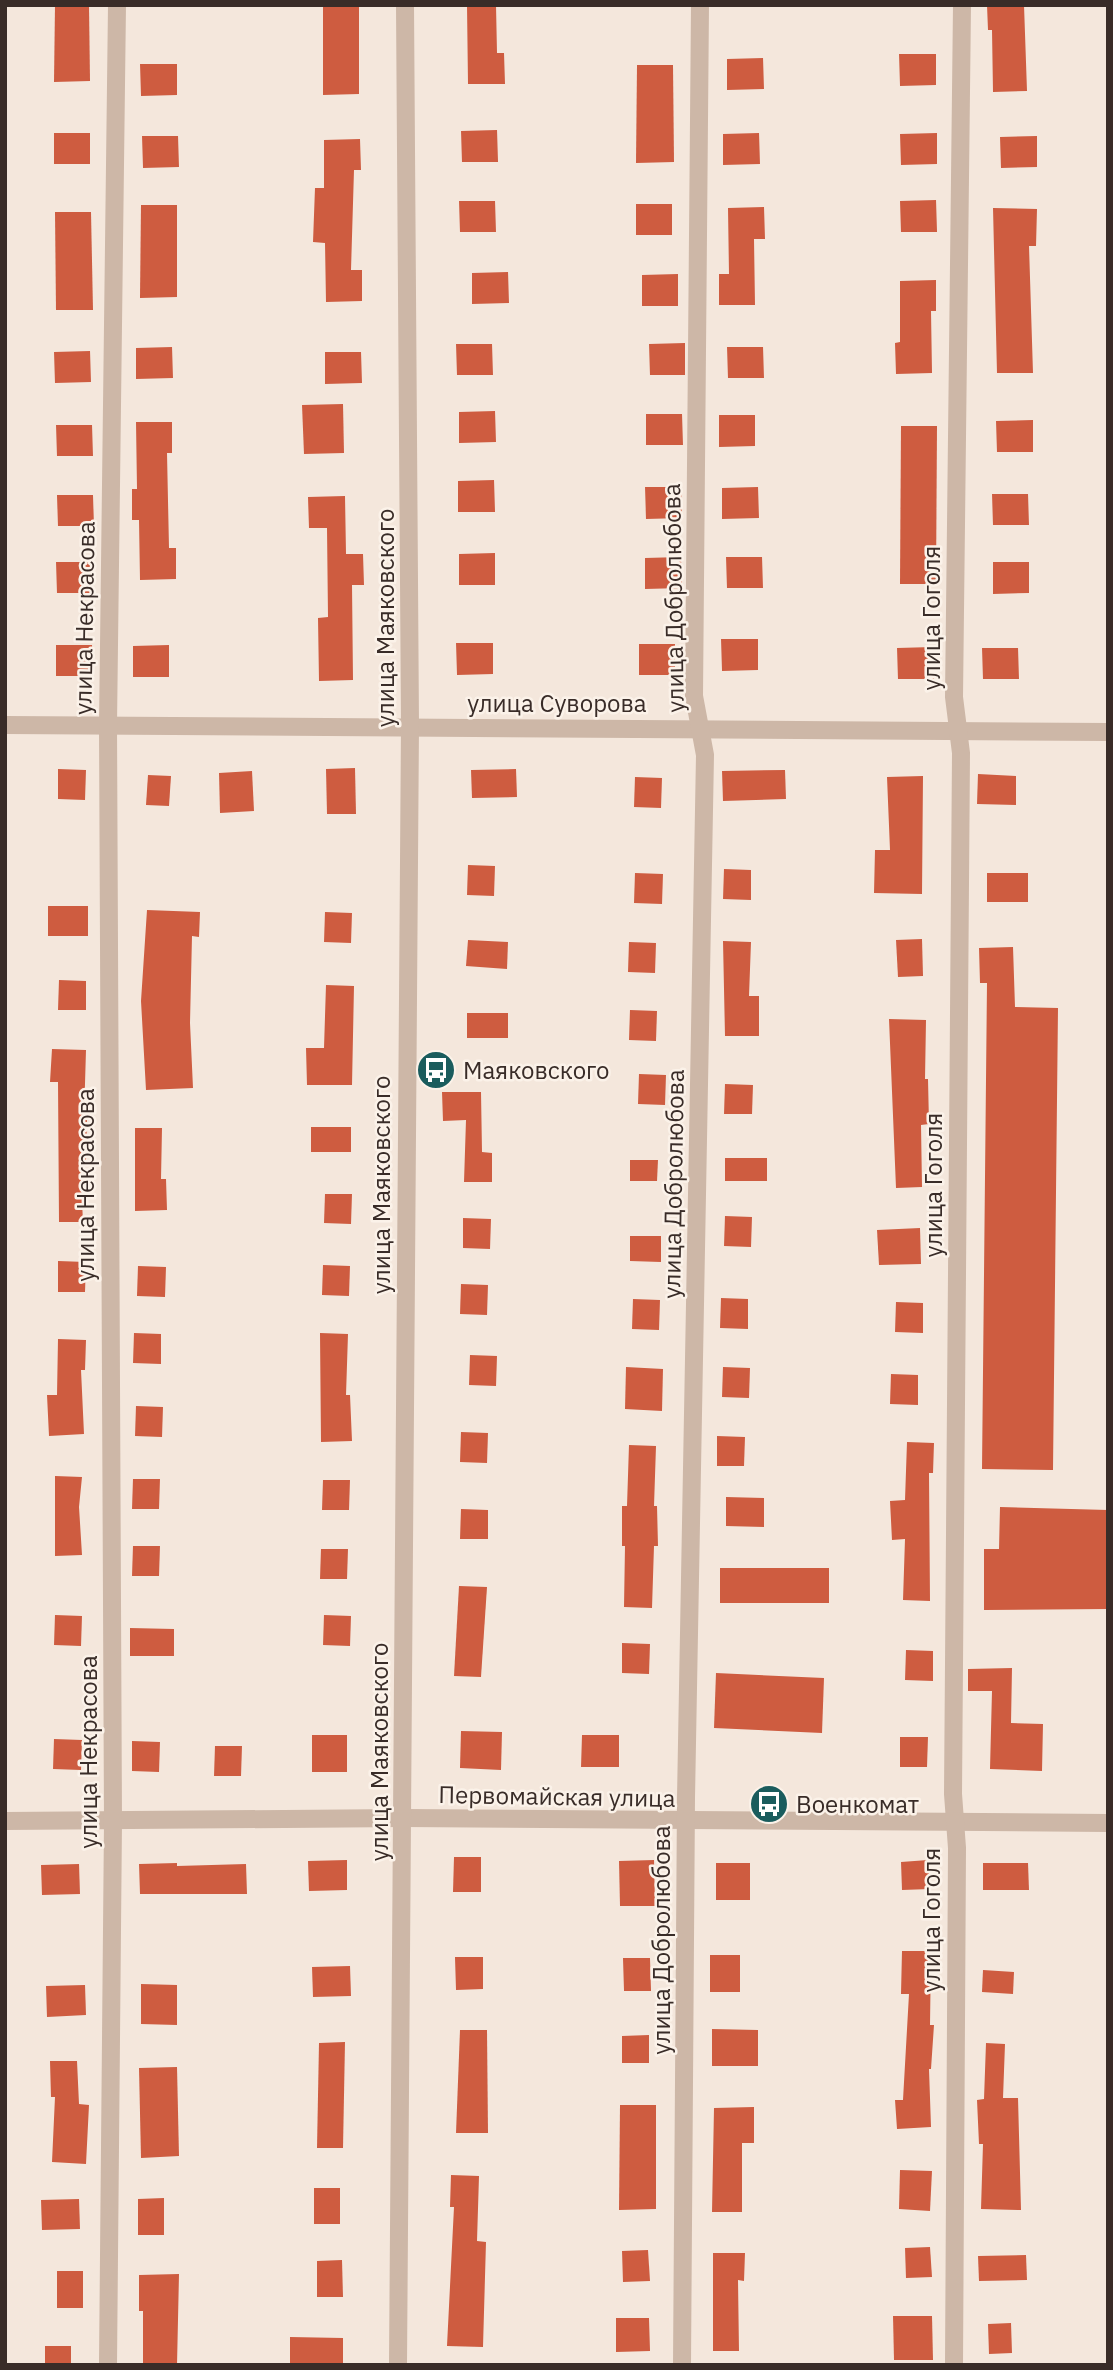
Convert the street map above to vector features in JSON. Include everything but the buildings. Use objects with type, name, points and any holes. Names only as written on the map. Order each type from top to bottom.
[{"type":"street","name":"улица Некрасова","points":[[108,2365],[113,1821],[108,725],[117,5]]},
{"type":"street","name":"улица Маяковского","points":[[398,2365],[411,725],[405,5]]},
{"type":"street","name":"улица Добролюбова","points":[[682,2365],[687,1822],[705,769],[694,696],[700,5]]},
{"type":"street","name":"улица Гоголя","points":[[954,2365],[961,767],[954,697],[962,5]]},
{"type":"street","name":"улица Суворова","points":[[5,725],[411,725],[1108,732]]},
{"type":"street","name":"Первомайская улица","points":[[5,1821],[404,1818],[1108,1823]]},
{"type":"place","name":"Маяковского","points":[[436,1070]]},
{"type":"place","name":"Военкомат","points":[[769,1804]]}]
